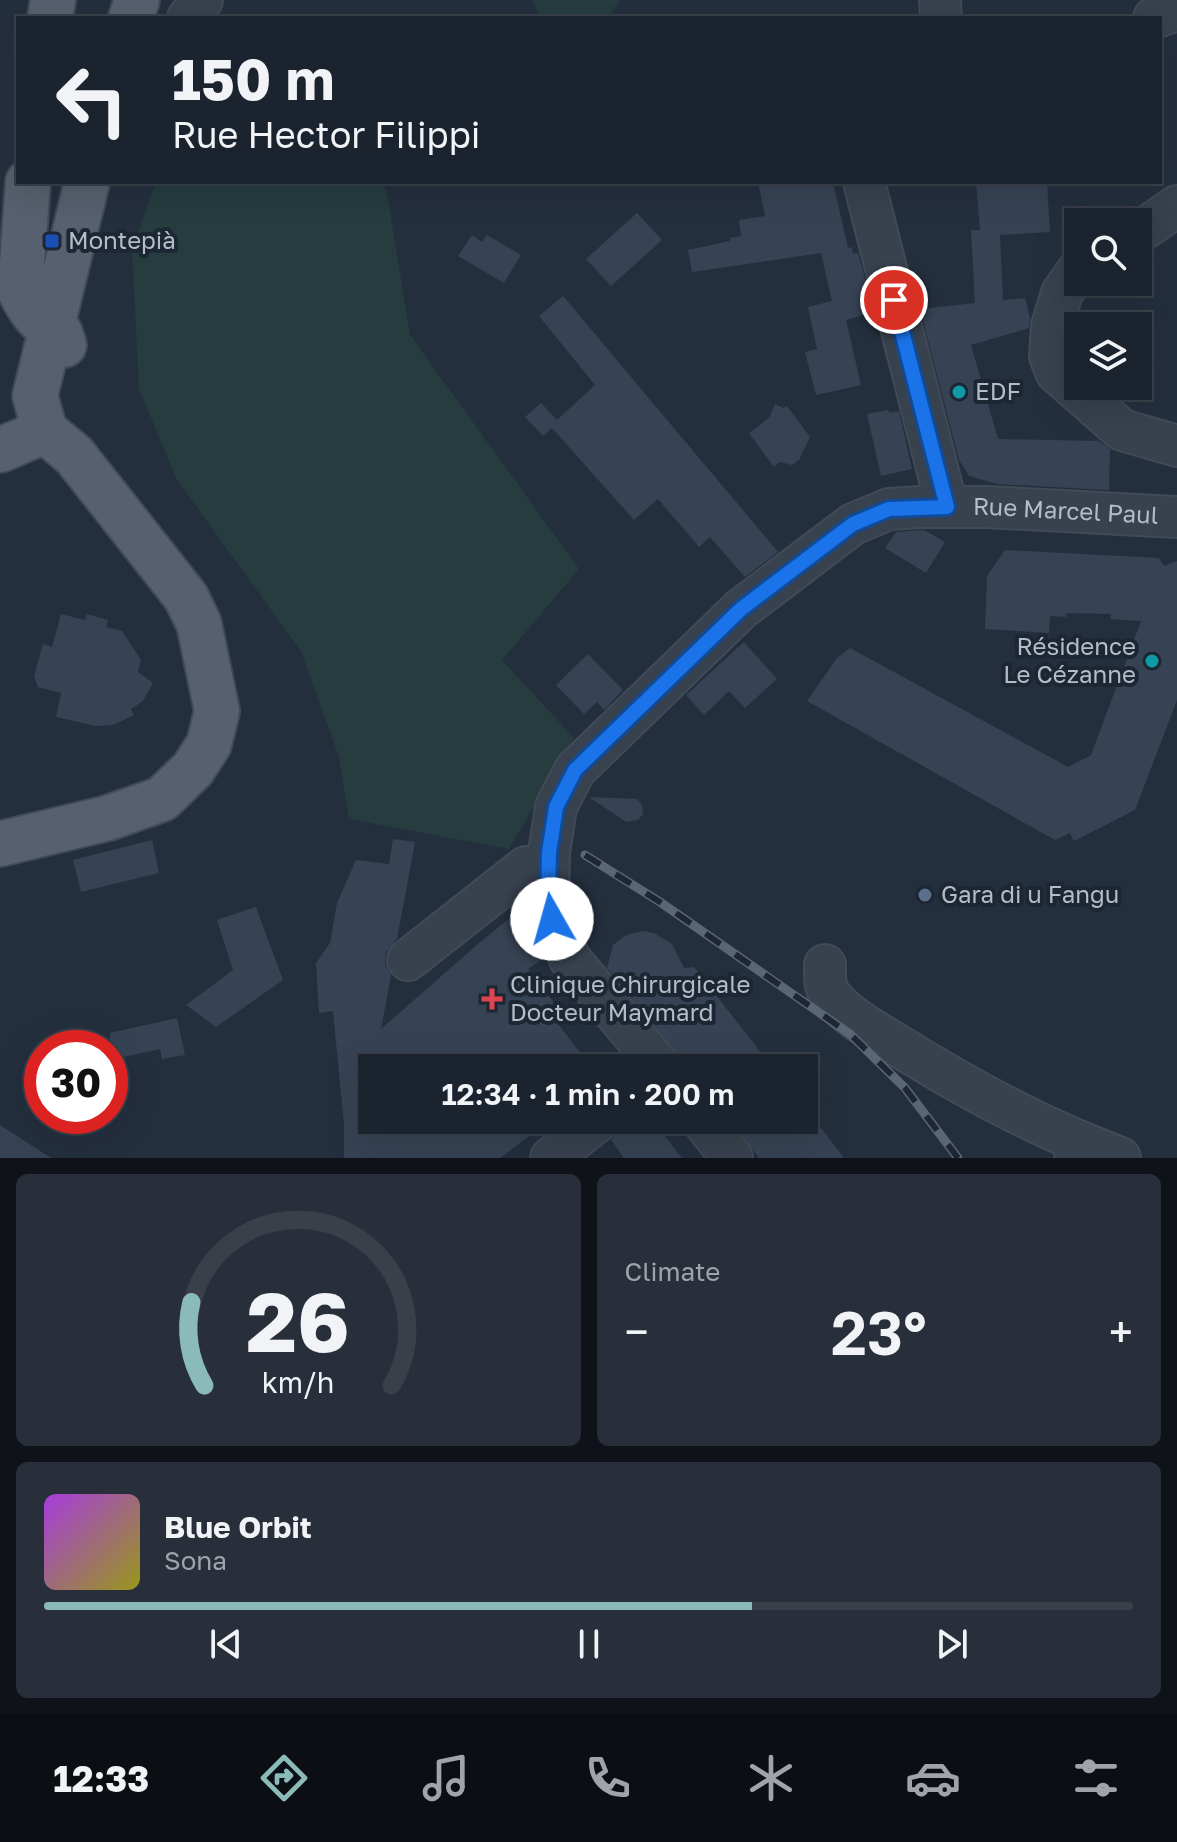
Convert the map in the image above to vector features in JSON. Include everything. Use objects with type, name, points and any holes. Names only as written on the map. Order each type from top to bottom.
[{"type":"main road","points":[[27,184],[11,235],[20,291],[27,306],[60,344]]},
{"type":"main road","points":[[0,450],[45,431],[66,401],[60,344],[80,281],[84,196]]},
{"type":"main road","points":[[0,844],[108,818],[162,799],[193,769],[209,744],[217,711],[199,624],[186,597],[74,455],[45,431]]},
{"type":"street","points":[[190,16],[202,0]]},
{"type":"street","points":[[865,184],[947,507]]},
{"type":"street","points":[[1152,223],[1177,206]]},
{"type":"street","points":[[1064,290],[1052,326],[1050,356],[1056,372],[1122,430],[1177,446]]},
{"type":"street","name":"Rue Marcel Paul","points":[[649,1054],[570,959],[552,919],[547,869],[556,807],[575,770],[741,609],[853,524],[889,509],[947,507],[1177,517]]},
{"type":"street","points":[[408,960],[526,867],[547,869]]},
{"type":"street","points":[[825,965],[825,982],[830,994],[865,1025],[1077,1149],[1120,1158]]},
{"type":"street","points":[[551,1158],[581,1134]]},
{"type":"street","points":[[713,1134],[732,1158]]},
{"type":"green space","points":[[532,0],[620,0],[608,16],[540,16]]},
{"type":"green space","points":[[155,184],[382,184],[387,193],[410,335],[579,569],[502,660],[574,738],[509,849],[349,819],[339,757],[301,651],[177,480],[139,389],[132,249]]},
{"type":"building","points":[[758,184],[833,184],[848,248],[852,247],[853,254],[858,253],[874,312],[846,320],[861,385],[816,395],[805,352],[817,349],[808,307],[832,301],[821,253],[692,272],[688,250],[730,241],[730,238],[741,236],[739,220],[765,216]]},
{"type":"building","name":"EDF","points":[[976,184],[1047,184],[1050,232],[1000,235],[1003,300],[1025,298],[1029,328],[971,345],[998,439],[1099,441],[1110,449],[1109,490],[997,484],[969,476],[959,460],[920,309],[975,303],[971,230],[980,230]]},
{"type":"building","points":[[637,213],[662,240],[611,286],[586,259]]},
{"type":"building","points":[[472,235],[482,242],[487,235],[521,255],[504,283],[458,256]]},
{"type":"building","points":[[563,296],[778,552],[745,577],[710,537],[699,547],[658,499],[634,520],[552,428],[543,436],[525,417],[541,403],[557,420],[595,385],[539,316]]},
{"type":"building","points":[[775,404],[783,408],[787,406],[810,437],[799,460],[792,465],[780,462],[774,467],[749,433],[769,418]]},
{"type":"building","points":[[888,410],[889,413],[899,411],[912,469],[881,476],[867,414]]},
{"type":"building","points":[[924,530],[945,542],[926,573],[885,548],[896,532]]},
{"type":"building","points":[[1005,550],[1159,558],[1164,566],[1177,561],[1177,700],[1135,810],[1074,841],[1070,833],[1055,840],[807,701],[837,658],[850,648],[1068,767],[1091,755],[1141,621],[1110,619],[1111,614],[1067,613],[1066,617],[1050,616],[1049,633],[985,629],[987,576]]},
{"type":"building","points":[[61,614],[85,620],[87,614],[108,620],[106,627],[122,631],[141,660],[138,672],[153,683],[143,701],[131,709],[134,715],[113,725],[96,726],[56,717],[61,693],[38,687],[34,676],[43,644],[52,647]]},
{"type":"building","points":[[744,642],[777,679],[745,708],[729,691],[704,715],[686,695]]},
{"type":"building","points":[[588,654],[623,690],[604,710],[597,702],[584,714],[556,685]]},
{"type":"building","points":[[589,797],[637,799],[642,805],[643,814],[638,820],[626,822]]},
{"type":"building","name":"Clinique Chirurgicale Docteur Maymard","points":[[393,839],[415,842],[397,939],[386,952],[385,964],[391,975],[381,1029],[506,921],[525,911],[544,958],[528,969],[559,1009],[555,1020],[581,1054],[358,1054],[358,1134],[532,1134],[500,1158],[344,1158],[344,1124],[333,1011],[319,1013],[316,963],[330,943],[337,903],[356,860],[389,864]]},
{"type":"building","points":[[152,840],[159,873],[81,892],[73,860]]},
{"type":"building","points":[[256,907],[283,980],[216,1027],[186,1005],[233,970],[217,920]]},
{"type":"building","points":[[643,931],[654,933],[672,944],[684,968],[694,967],[762,1054],[677,1054],[607,968],[613,945],[626,935]]},
{"type":"building","points":[[177,1018],[185,1055],[162,1059],[160,1049],[128,1056],[128,1030],[123,1030]]},
{"type":"building","points":[[818,1124],[844,1158],[759,1158],[741,1134],[818,1134]]},
{"type":"building","points":[[0,1125],[51,1158],[0,1158]]},
{"type":"building","points":[[617,1134],[663,1134],[682,1158],[624,1158],[611,1140]]},
{"type":"railway","points":[[585,855],[660,902],[850,1034],[905,1088],[958,1158]]},
{"type":"place","name":"Montepià","points":[[52,241]]},
{"type":"place","name":"EDF","points":[[959,392]]},
{"type":"place","name":"Résidence Le Cézanne","points":[[1152,661]]},
{"type":"place","name":"Gara di u Fangu","points":[[925,895]]},
{"type":"place","name":"Clinique Chirurgicale Docteur Maymard","points":[[492,999]]},
{"type":"route","points":[[552,919],[547,869],[556,807],[575,770],[741,609],[853,524],[889,509],[947,507],[894,300]]}]
